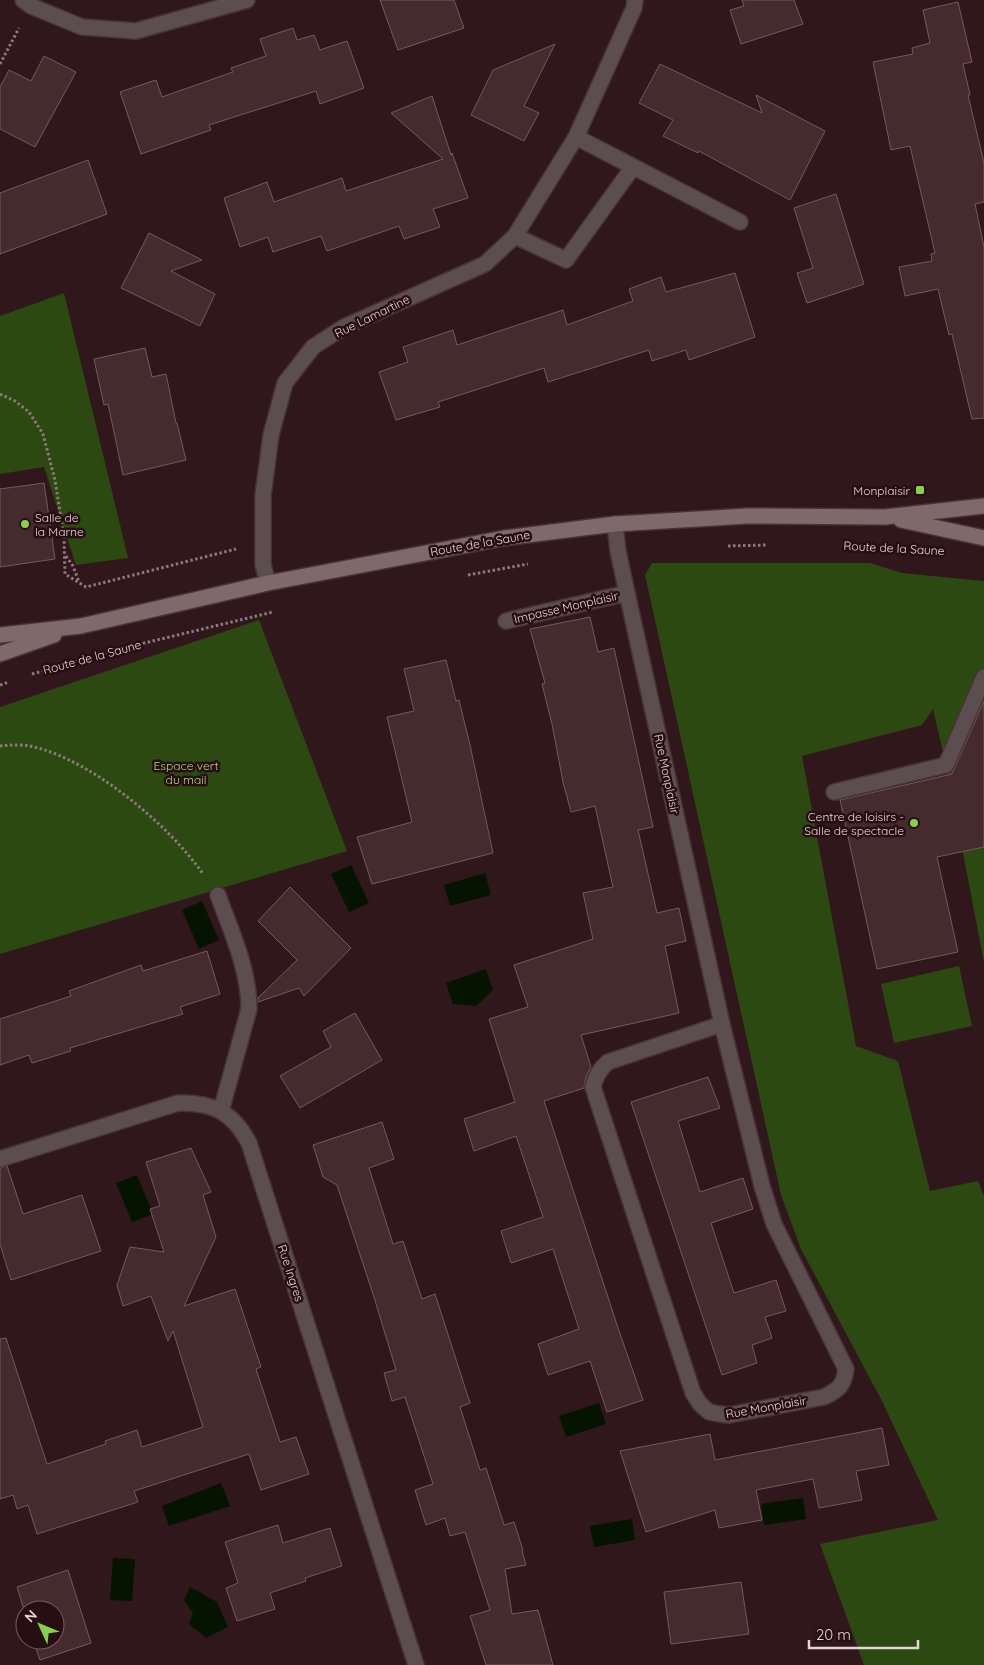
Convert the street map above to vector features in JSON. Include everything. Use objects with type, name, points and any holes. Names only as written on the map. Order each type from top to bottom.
[{"type":"street","points":[[27,3],[82,27],[136,31],[247,0]]},
{"type":"street","name":"Rue Lamartine","points":[[268,583],[264,565],[263,495],[271,435],[285,383],[313,347],[344,327],[485,264],[515,236],[576,137],[634,8],[635,0]]},
{"type":"street","points":[[576,137],[740,222]]},
{"type":"street","points":[[515,236],[566,260],[633,167]]},
{"type":"street","name":"Route de la Saune","points":[[0,636],[81,626],[268,583],[504,538],[615,524],[747,516],[885,517],[984,506]]},
{"type":"street","name":"Route de la Saune","points":[[885,517],[984,538]]},
{"type":"street","name":"Rue Monplaisir","points":[[615,524],[618,551],[722,1024],[762,1186],[774,1224],[846,1369],[844,1380],[836,1391],[824,1397],[729,1415],[709,1412],[700,1404],[693,1393],[593,1087],[600,1069],[608,1062],[722,1024]]},
{"type":"street","name":"Impasse Monplaisir","points":[[506,621],[627,593]]},
{"type":"street","name":"Route de la Saune","points":[[0,654],[81,626]]},
{"type":"street","points":[[834,792],[946,765],[984,678]]},
{"type":"street","points":[[218,895],[246,975],[249,991],[249,1008],[222,1111]]},
{"type":"street","name":"Rue Ingres","points":[[0,1159],[178,1103],[195,1102],[210,1106],[222,1111],[243,1130],[249,1143],[416,1665]]},
{"type":"path","points":[[0,64],[27,3]]},
{"type":"path","points":[[0,394],[15,401],[29,412],[44,434],[54,480],[66,554],[65,574],[86,587],[264,542]]},
{"type":"path","points":[[719,547],[776,545]]},
{"type":"path","points":[[66,554],[79,582]]},
{"type":"path","points":[[466,575],[531,564]]},
{"type":"path","name":"Route de la Saune","points":[[27,676],[128,647],[276,611]]},
{"type":"path","points":[[0,685],[18,679]]},
{"type":"path","points":[[0,746],[32,746],[50,751],[68,759],[100,778],[134,802],[160,824],[200,868],[218,895]]},
{"type":"green space","points":[[64,293],[128,558],[76,565],[44,467],[0,474],[0,316]]},
{"type":"green space","points":[[652,563],[870,563],[902,573],[984,581],[984,963],[947,769],[933,709],[922,725],[802,756],[856,1046],[898,1061],[930,1191],[978,1181],[984,1196],[984,1665],[864,1665],[820,1544],[938,1520],[882,1401],[801,1249],[781,1195],[645,575]]},
{"type":"green space","name":"Espace vert du mail","points":[[259,620],[347,851],[0,954],[0,707]]},
{"type":"green space","points":[[959,966],[972,1026],[894,1043],[881,984]]},
{"type":"shaded area","points":[[351,865],[369,903],[349,912],[331,874]]},
{"type":"shaded area","points":[[485,873],[491,895],[450,906],[444,885]]},
{"type":"shaded area","points":[[202,901],[219,940],[199,949],[182,910]]},
{"type":"shaded area","points":[[486,969],[493,990],[476,1006],[453,1004],[446,983]]},
{"type":"shaded area","points":[[137,1175],[153,1214],[132,1222],[116,1183]]},
{"type":"shaded area","points":[[599,1403],[606,1424],[566,1437],[559,1416]]},
{"type":"shaded area","points":[[221,1483],[230,1506],[169,1526],[162,1506]]},
{"type":"shaded area","points":[[803,1498],[806,1519],[764,1525],[761,1504]]},
{"type":"shaded area","points":[[632,1519],[635,1540],[594,1547],[590,1526]]},
{"type":"shaded area","points":[[113,1558],[135,1559],[132,1601],[110,1600]]},
{"type":"shaded area","points":[[190,1587],[217,1602],[228,1627],[206,1638],[189,1624],[193,1613],[184,1600]]},
{"type":"building","points":[[380,0],[454,0],[464,28],[398,50]]},
{"type":"building","points":[[742,0],[794,0],[803,24],[741,44],[730,10],[744,6]]},
{"type":"building","points":[[958,2],[972,62],[963,64],[970,95],[968,95],[984,163],[984,202],[975,204],[984,247],[984,418],[972,419],[952,334],[949,335],[938,289],[905,296],[899,267],[932,261],[931,254],[935,253],[910,146],[891,150],[873,62],[913,54],[912,48],[930,43],[923,10]]},
{"type":"building","points":[[293,28],[297,40],[314,35],[320,50],[347,41],[364,88],[320,104],[316,91],[209,125],[211,130],[141,154],[120,92],[156,80],[162,97],[233,72],[231,68],[266,56],[260,39]]},
{"type":"building","points":[[555,44],[524,106],[539,113],[524,141],[471,115],[493,70]]},
{"type":"building","points":[[44,56],[76,72],[35,147],[0,129],[0,87],[9,70],[31,81]]},
{"type":"building","points":[[660,64],[762,113],[756,95],[825,131],[790,200],[699,151],[698,153],[663,136],[673,120],[639,103]]},
{"type":"building","points":[[432,96],[451,155],[452,153],[468,198],[433,209],[440,227],[404,239],[399,226],[327,251],[321,236],[273,252],[268,237],[240,247],[224,198],[267,182],[274,202],[342,178],[346,191],[443,159],[391,113]]},
{"type":"building","points":[[88,160],[107,214],[0,254],[0,193]]},
{"type":"building","points":[[836,194],[864,284],[807,303],[797,273],[813,268],[794,208]]},
{"type":"building","points":[[149,233],[202,260],[171,271],[215,294],[200,326],[121,288]]},
{"type":"building","points":[[735,273],[755,337],[689,360],[686,350],[652,361],[649,350],[548,382],[544,368],[438,402],[440,407],[396,420],[379,372],[408,362],[403,347],[453,330],[457,345],[563,310],[567,325],[633,301],[629,289],[661,277],[666,292]]},
{"type":"building","points":[[145,348],[152,377],[166,374],[186,460],[123,475],[108,404],[104,405],[94,359]]},
{"type":"building","name":"Salle de la Marne","points":[[44,483],[55,559],[0,567],[0,489]]},
{"type":"building","points":[[590,617],[598,652],[614,648],[653,827],[638,830],[657,913],[679,908],[686,941],[665,946],[679,1013],[581,1035],[591,1067],[586,1076],[584,1088],[544,1101],[643,1400],[607,1412],[590,1361],[548,1375],[538,1344],[579,1329],[553,1249],[511,1263],[501,1231],[543,1217],[516,1136],[474,1151],[464,1119],[515,1102],[489,1019],[528,1007],[514,965],[593,939],[583,893],[613,887],[595,806],[571,812],[542,684],[545,683],[530,629]]},
{"type":"building","points":[[446,660],[456,701],[459,700],[470,745],[493,853],[372,884],[357,837],[412,822],[387,717],[414,711],[404,669]]},
{"type":"building","name":"Centre de loisirs - Salle de spectacle","points":[[984,701],[984,847],[937,857],[958,952],[877,969],[840,800],[952,774]]},
{"type":"building","points":[[290,887],[351,948],[304,996],[299,988],[258,1002],[258,998],[297,960],[258,921]]},
{"type":"building","points":[[207,951],[220,994],[180,1007],[183,1014],[70,1048],[71,1051],[32,1063],[29,1055],[0,1065],[0,1019],[71,996],[69,991],[141,965],[143,971]]},
{"type":"building","points":[[355,1013],[382,1060],[300,1108],[280,1076],[331,1047],[323,1031]]},
{"type":"building","points":[[708,1077],[720,1108],[678,1121],[700,1192],[743,1178],[753,1209],[711,1223],[734,1293],[776,1280],[786,1311],[765,1317],[772,1338],[752,1345],[757,1363],[722,1375],[631,1102]]},
{"type":"building","points":[[382,1122],[394,1159],[369,1168],[393,1244],[403,1241],[422,1299],[435,1294],[470,1403],[460,1407],[480,1470],[486,1468],[504,1525],[514,1522],[523,1550],[526,1565],[505,1569],[512,1614],[538,1610],[553,1665],[486,1665],[470,1616],[490,1610],[465,1532],[450,1536],[445,1518],[426,1525],[415,1490],[433,1484],[405,1397],[392,1401],[384,1373],[396,1370],[373,1294],[337,1185],[323,1177],[313,1145]]},
{"type":"building","points":[[191,1148],[211,1192],[203,1195],[216,1237],[184,1306],[235,1289],[261,1367],[256,1369],[280,1442],[296,1437],[309,1474],[261,1490],[249,1454],[134,1491],[138,1502],[37,1534],[28,1505],[17,1509],[13,1495],[0,1499],[0,1339],[6,1338],[47,1464],[106,1444],[105,1441],[137,1430],[142,1447],[203,1427],[173,1331],[168,1341],[151,1296],[123,1306],[117,1285],[130,1247],[164,1252],[150,1209],[160,1206],[146,1162]]},
{"type":"building","points":[[7,1166],[23,1214],[82,1195],[101,1251],[11,1280],[0,1244],[0,1168]]},
{"type":"building","points":[[882,1428],[889,1465],[856,1471],[862,1500],[819,1508],[813,1479],[756,1490],[762,1520],[719,1528],[715,1510],[646,1532],[620,1451],[710,1434],[715,1460]]},
{"type":"building","points":[[278,1525],[283,1543],[330,1528],[342,1566],[305,1578],[306,1581],[270,1593],[275,1609],[237,1621],[226,1588],[238,1583],[225,1542]]},
{"type":"building","points":[[68,1570],[91,1643],[40,1660],[36,1650],[65,1650],[65,1600],[21,1600],[17,1587]]},
{"type":"building","points":[[741,1582],[749,1634],[671,1644],[664,1592]]},
{"type":"place","name":"Monplaisir","points":[[920,490]]},
{"type":"place","name":"Salle de la Marne","points":[[25,524]]},
{"type":"place","name":"Centre de loisirs - Salle de spectacle","points":[[914,823]]}]
